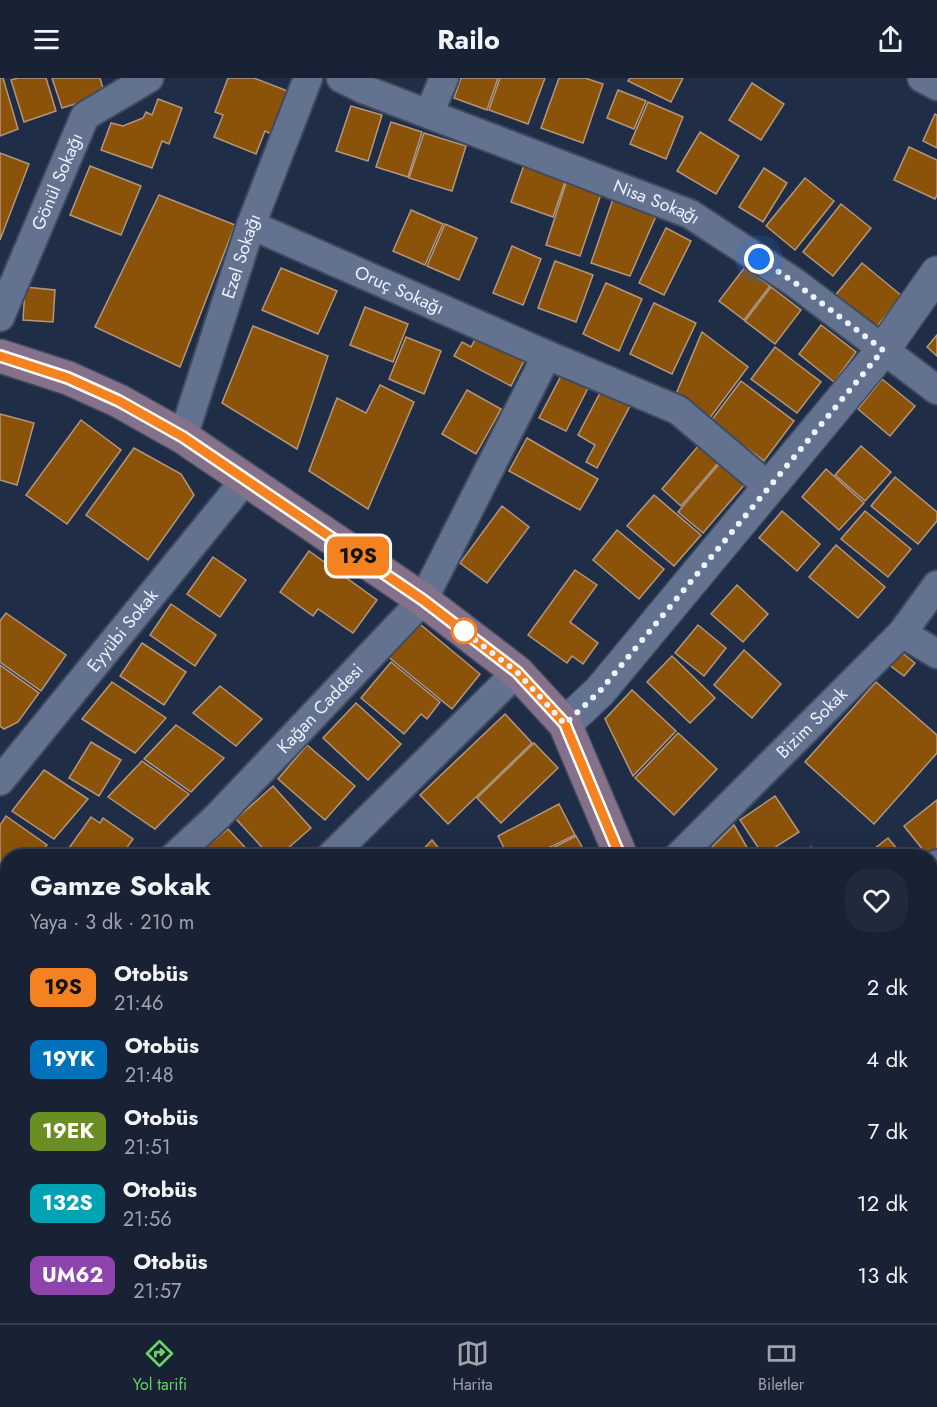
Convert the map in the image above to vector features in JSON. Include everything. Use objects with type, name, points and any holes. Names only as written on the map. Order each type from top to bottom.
[{"type":"main road","points":[[0,356],[68,378],[119,401],[183,437],[423,600],[517,672],[565,724],[618,849]]},
{"type":"street","name":"Gönül Sokağı","points":[[0,317],[85,116],[149,78]]},
{"type":"street","name":"Ezel Sokağı","points":[[183,437],[251,225],[308,78]]},
{"type":"street","name":"Nisa Sokağı","points":[[341,78],[363,89],[690,214],[794,282],[937,390]]},
{"type":"street","points":[[429,114],[444,78]]},
{"type":"street","points":[[922,78],[937,86]]},
{"type":"street","name":"Oruç Sokağı","points":[[251,225],[678,410],[770,487]]},
{"type":"street","points":[[565,724],[600,691],[770,487],[883,350],[937,273]]},
{"type":"street","points":[[423,600],[547,355]]},
{"type":"street","name":"Eyyübi Sokak","points":[[4,772],[245,480]]},
{"type":"street","name":"Bizim Sokak","points":[[686,849],[902,633],[937,585]]},
{"type":"street","name":"Kağan Caddesi","points":[[183,849],[217,817],[423,600]]},
{"type":"street","points":[[902,633],[937,654]]},
{"type":"street","points":[[338,849],[517,672]]},
{"type":"building","points":[[0,78],[3,78],[18,129],[0,136]]},
{"type":"building","points":[[46,78],[56,111],[24,122],[11,80]]},
{"type":"building","points":[[52,78],[100,78],[105,95],[62,108]]},
{"type":"building","points":[[228,78],[254,78],[290,92],[273,135],[265,131],[256,154],[214,137],[223,115],[215,112]]},
{"type":"building","points":[[461,78],[498,78],[487,110],[454,98]]},
{"type":"building","points":[[500,78],[545,78],[528,124],[489,110]]},
{"type":"building","points":[[559,78],[585,78],[603,84],[583,143],[541,128]]},
{"type":"building","points":[[630,78],[683,78],[671,102],[628,81]]},
{"type":"building","points":[[752,83],[784,104],[761,140],[729,120]]},
{"type":"building","points":[[618,90],[646,101],[634,129],[607,118]]},
{"type":"building","points":[[158,99],[182,108],[169,144],[162,141],[152,168],[101,150],[111,123],[123,126],[143,118],[146,112],[152,115]]},
{"type":"building","points":[[648,102],[683,117],[666,159],[630,144]]},
{"type":"building","points":[[351,106],[382,115],[368,161],[336,151]]},
{"type":"building","points":[[935,114],[937,115],[937,148],[923,141]]},
{"type":"building","points":[[391,122],[422,132],[408,177],[376,167]]},
{"type":"building","points":[[700,132],[739,156],[716,194],[677,171]]},
{"type":"building","points":[[424,133],[466,146],[452,191],[409,178]]},
{"type":"building","points":[[909,147],[937,160],[935,199],[894,180]]},
{"type":"building","points":[[0,153],[29,164],[0,240]]},
{"type":"building","points":[[526,159],[568,173],[553,217],[511,202]]},
{"type":"building","points":[[90,166],[141,186],[121,235],[70,215]]},
{"type":"building","points":[[764,168],[787,183],[763,222],[739,207]]},
{"type":"building","points":[[805,178],[834,201],[795,250],[766,226]]},
{"type":"building","points":[[566,183],[601,194],[580,256],[546,245]]},
{"type":"building","points":[[159,195],[235,225],[180,367],[95,327]]},
{"type":"building","points":[[614,196],[656,216],[630,276],[591,263]]},
{"type":"building","points":[[841,204],[871,228],[833,276],[803,252]]},
{"type":"building","points":[[411,210],[443,224],[425,265],[393,251]]},
{"type":"building","points":[[445,224],[477,238],[459,280],[427,266]]},
{"type":"building","points":[[666,228],[691,241],[664,295],[639,283]]},
{"type":"building","points":[[512,246],[541,259],[523,305],[493,293]]},
{"type":"building","points":[[555,261],[593,275],[576,322],[538,308]]},
{"type":"building","points":[[862,263],[902,296],[874,330],[833,298]]},
{"type":"building","points":[[745,267],[770,286],[744,320],[719,301]]},
{"type":"building","points":[[281,268],[337,291],[318,334],[262,310]]},
{"type":"building","points":[[606,283],[642,299],[619,351],[583,334]]},
{"type":"building","points":[[25,287],[55,290],[53,322],[23,320]]},
{"type":"building","points":[[771,287],[801,310],[775,344],[745,321]]},
{"type":"building","points":[[654,303],[696,323],[672,374],[630,354]]},
{"type":"building","points":[[365,307],[408,324],[393,362],[350,345]]},
{"type":"building","points":[[821,325],[856,352],[834,382],[799,354]]},
{"type":"building","points":[[253,326],[328,356],[297,449],[222,403]]},
{"type":"building","points":[[480,330],[527,355],[511,386],[454,356],[462,342],[471,347]]},
{"type":"building","points":[[702,332],[748,367],[709,419],[676,394]]},
{"type":"building","points":[[937,335],[937,356],[927,347]]},
{"type":"building","points":[[406,337],[441,351],[424,394],[389,379]]},
{"type":"building","points":[[775,347],[821,382],[797,413],[751,379]]},
{"type":"building","points":[[562,374],[588,388],[566,431],[539,418]]},
{"type":"building","points":[[882,379],[915,406],[890,436],[858,409]]},
{"type":"building","points":[[741,381],[794,421],[764,461],[711,421]]},
{"type":"building","points":[[380,385],[414,402],[368,509],[309,471],[337,398],[366,413]]},
{"type":"building","points":[[467,390],[501,409],[476,454],[442,434]]},
{"type":"building","points":[[601,391],[630,406],[597,468],[586,462],[595,445],[578,435]]},
{"type":"building","points":[[0,414],[34,423],[17,485],[0,480]]},
{"type":"building","points":[[81,420],[121,450],[67,524],[26,495]]},
{"type":"building","points":[[527,438],[598,479],[580,510],[509,471]]},
{"type":"building","points":[[699,445],[719,462],[681,506],[662,489]]},
{"type":"building","points":[[861,446],[891,472],[865,501],[835,475]]},
{"type":"building","points":[[134,448],[181,474],[194,495],[148,560],[86,515]]},
{"type":"building","points":[[720,463],[745,484],[703,533],[678,512]]},
{"type":"building","points":[[826,469],[864,503],[839,530],[802,497]]},
{"type":"building","points":[[895,477],[937,512],[937,521],[918,544],[871,506]]},
{"type":"building","points":[[654,495],[701,535],[674,566],[627,526]]},
{"type":"building","points":[[502,506],[529,527],[487,583],[460,563]]},
{"type":"building","points":[[782,511],[820,544],[797,571],[759,538]]},
{"type":"building","points":[[865,511],[911,549],[888,577],[841,539]]},
{"type":"building","points":[[617,530],[664,569],[639,599],[593,560]]},
{"type":"building","points":[[836,545],[885,587],[858,618],[809,577]]},
{"type":"building","points":[[309,551],[377,600],[353,633],[318,609],[313,616],[280,592]]},
{"type":"building","points":[[213,557],[246,580],[220,617],[187,594]]},
{"type":"building","points":[[575,570],[597,585],[570,622],[598,643],[583,664],[572,656],[567,663],[528,635]]},
{"type":"building","points":[[737,585],[768,614],[743,642],[711,614]]},
{"type":"building","points":[[171,604],[216,635],[195,666],[150,635]]},
{"type":"building","points":[[6,613],[66,655],[41,691],[0,662],[0,621]]},
{"type":"building","points":[[415,620],[480,674],[452,709],[386,655]]},
{"type":"building","points":[[698,625],[726,648],[704,676],[675,653]]},
{"type":"building","points":[[142,643],[186,672],[164,705],[120,676]]},
{"type":"building","points":[[895,647],[915,663],[904,676],[884,661]]},
{"type":"building","points":[[744,650],[781,684],[752,718],[714,685]]},
{"type":"building","points":[[672,656],[715,698],[690,723],[647,682]]},
{"type":"building","points":[[391,662],[440,702],[427,719],[421,714],[404,734],[361,698]]},
{"type":"building","points":[[0,665],[39,693],[18,722],[4,729],[0,726]]},
{"type":"building","points":[[112,682],[166,718],[135,753],[82,719]]},
{"type":"building","points":[[876,682],[937,735],[937,753],[874,824],[805,762]]},
{"type":"building","points":[[220,686],[262,719],[236,746],[193,713]]},
{"type":"building","points":[[632,690],[676,731],[633,776],[605,719]]},
{"type":"building","points":[[356,703],[401,744],[368,780],[323,738]]},
{"type":"building","points":[[505,714],[532,743],[448,824],[420,795]]},
{"type":"building","points":[[176,725],[224,758],[191,792],[144,759]]},
{"type":"building","points":[[678,733],[717,769],[674,815],[635,778]]},
{"type":"building","points":[[91,742],[121,760],[99,796],[69,778]]},
{"type":"building","points":[[534,743],[558,768],[501,823],[477,798]]},
{"type":"building","points":[[307,745],[355,786],[325,820],[278,779]]},
{"type":"building","points":[[142,761],[189,794],[155,829],[108,797]]},
{"type":"building","points":[[44,770],[88,799],[54,839],[12,811]]},
{"type":"building","points":[[273,786],[311,828],[287,849],[264,849],[236,819]]},
{"type":"building","points":[[775,796],[799,832],[772,849],[759,849],[740,820]]},
{"type":"building","points":[[937,800],[937,849],[922,849],[904,826]]},
{"type":"building","points":[[559,804],[575,835],[546,849],[504,849],[498,836]]},
{"type":"building","points":[[6,816],[47,845],[44,849],[0,849],[0,825]]},
{"type":"building","points":[[91,817],[100,823],[103,818],[133,839],[126,849],[69,848]]},
{"type":"building","points":[[734,825],[748,849],[710,849]]},
{"type":"building","points":[[228,829],[247,849],[204,849]]},
{"type":"building","points":[[576,836],[583,849],[551,849]]},
{"type":"building","points":[[888,838],[897,849],[874,849]]},
{"type":"building","points":[[432,840],[439,849],[424,849]]},
{"type":"bus line","name":"19S","points":[[0,356],[68,378],[119,401],[183,437],[423,600],[517,672],[565,724],[617,849]]},
{"type":"route","points":[[464,631],[461,629],[517,672],[565,724],[600,691],[883,350],[794,282],[759,259]]}]
